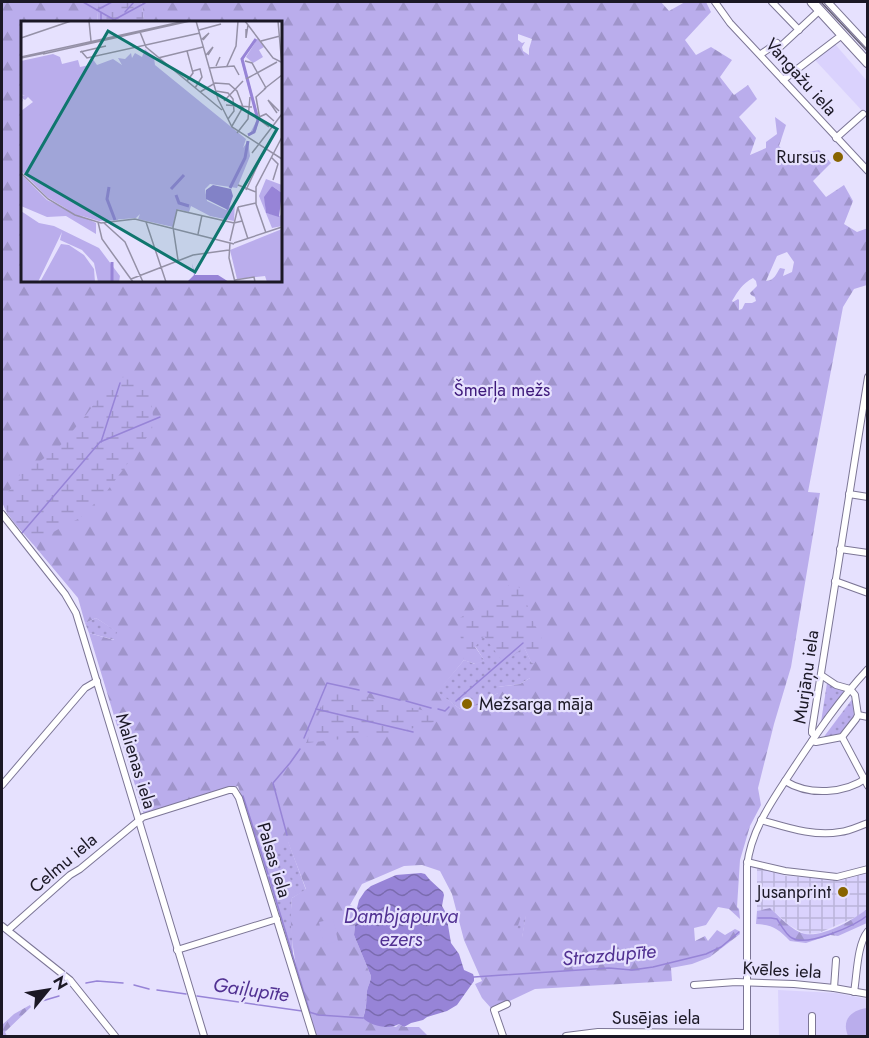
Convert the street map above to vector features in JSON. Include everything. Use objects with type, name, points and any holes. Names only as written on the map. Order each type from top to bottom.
[{"type":"highway","points":[[812,2],[867,63]]},
{"type":"street","name":"Vangažu iela","points":[[715,2],[730,23],[867,171]]},
{"type":"street","points":[[772,2],[799,30]]},
{"type":"street","points":[[828,2],[867,45]]},
{"type":"street","points":[[760,54],[777,43],[780,47],[820,10]]},
{"type":"street","points":[[783,80],[842,34]]},
{"type":"street","points":[[836,138],[863,114]]},
{"type":"street","name":"Murjāņu iela","points":[[747,1035],[747,862],[761,820],[813,739],[812,730],[867,377]]},
{"type":"street","points":[[849,494],[867,497]]},
{"type":"street","name":"Malienas iela","points":[[2,514],[65,594],[76,613],[204,1036]]},
{"type":"street","points":[[840,549],[867,553]]},
{"type":"street","points":[[836,581],[867,593]]},
{"type":"street","points":[[821,675],[836,685],[850,689],[855,695],[858,715],[842,737],[816,742],[813,739],[850,689],[867,669]]},
{"type":"street","points":[[2,784],[85,688],[97,681]]},
{"type":"street","points":[[858,715],[867,717]]},
{"type":"street","points":[[785,781],[805,789],[826,791],[866,781],[842,737]]},
{"type":"street","name":"Palsas iela","points":[[138,820],[194,800],[234,790],[239,798],[313,1036]]},
{"type":"street","name":"Celmu iela","points":[[8,930],[70,875],[138,820]]},
{"type":"street","points":[[761,820],[797,830],[814,832],[840,832],[867,823]]},
{"type":"street","points":[[747,862],[785,871],[837,877],[867,868]]},
{"type":"street","points":[[177,950],[276,919]]},
{"type":"street","points":[[2,926],[70,980],[115,1036]]},
{"type":"street","points":[[854,992],[861,942],[867,931]]},
{"type":"street","points":[[834,988],[836,960]]},
{"type":"street","name":"Kvēles iela","points":[[694,985],[714,985],[722,982],[794,984],[867,994]]},
{"type":"street","points":[[502,1036],[494,1010],[507,1004]]},
{"type":"street","points":[[812,1016],[812,1036]]},
{"type":"street","name":"Susējas iela","points":[[566,1036],[598,1032],[747,1035]]},
{"type":"shaded area","points":[[834,43],[867,81],[867,116],[815,60]]},
{"type":"shaded area","points":[[757,867],[786,876],[831,879],[846,879],[867,873],[867,909],[858,916],[819,933],[805,934],[789,925],[770,908],[757,911]]},
{"type":"shaded area","points":[[778,990],[836,993],[867,999],[867,1036],[779,1036]]},
{"type":"shaded area","points":[[718,1035],[718,1036],[579,1036]]},
{"type":"green space","name":"Šmerļa mežs","points":[[2,2],[101,2],[97,12],[98,21],[21,21],[21,282],[282,282],[282,21],[144,21],[141,2],[661,2],[669,11],[685,2],[706,2],[711,12],[685,40],[696,55],[711,47],[732,60],[720,77],[734,95],[748,85],[757,99],[739,117],[756,138],[750,155],[766,148],[766,142],[777,134],[775,117],[786,125],[779,146],[788,156],[819,150],[831,163],[813,181],[826,197],[844,185],[853,201],[844,224],[857,232],[868,228],[867,285],[854,289],[843,307],[808,492],[820,493],[791,667],[758,788],[761,805],[750,826],[740,860],[737,907],[740,919],[729,909],[718,907],[706,925],[694,928],[695,941],[705,936],[708,941],[717,930],[725,935],[735,929],[740,934],[710,957],[692,964],[671,968],[672,981],[535,989],[491,1008],[482,998],[475,984],[482,981],[464,940],[452,894],[440,871],[422,865],[404,866],[362,884],[350,905],[357,908],[354,935],[371,976],[363,1018],[396,1027],[399,1024],[404,1027],[419,1027],[427,1035],[316,1036],[301,985],[291,933],[292,898],[306,889],[288,842],[259,852],[238,786],[144,815],[89,633],[114,640],[117,632],[96,618],[85,623],[78,598],[7,513],[2,502]],"holes":[[[518,34],[532,39],[529,55],[523,51],[522,47],[525,42],[518,40]],[[787,252],[794,262],[792,272],[783,276],[785,269],[780,268],[773,278],[766,281],[777,256]],[[753,278],[757,286],[750,293],[756,301],[745,303],[739,310],[739,300],[732,301],[741,288]],[[484,636],[504,663],[524,647],[533,665],[525,672],[530,678],[520,684],[498,687],[498,693],[476,706],[460,709],[438,692],[464,660],[476,664],[484,660],[475,647]],[[526,914],[522,937],[514,937],[521,917]]]},
{"type":"green space","points":[[99,2],[141,2],[144,21],[98,21]]},
{"type":"green space","points":[[123,377],[143,386],[151,396],[152,430],[107,491],[80,518],[33,544],[10,517],[3,504],[2,498],[20,479],[18,467],[39,462],[59,447],[107,386]]},
{"type":"green space","points":[[510,584],[523,589],[530,615],[545,645],[533,665],[524,647],[504,663],[484,636],[475,647],[484,660],[476,664],[464,660],[458,619],[499,595]]},
{"type":"green space","points":[[96,618],[118,632],[115,640],[89,633],[85,623]]},
{"type":"green space","points":[[484,635],[524,647],[533,665],[530,678],[520,684],[498,687],[498,693],[476,706],[460,709],[437,692],[464,660],[475,664],[484,660],[475,646]]},
{"type":"green space","points":[[827,683],[844,691],[821,722]]},
{"type":"green space","points":[[330,689],[452,717],[396,733],[306,743]]},
{"type":"green space","points":[[853,698],[854,718],[843,734],[823,738]]},
{"type":"green space","points":[[288,841],[306,890],[292,898],[293,956],[259,852]]},
{"type":"green space","points":[[286,867],[296,894],[283,898],[273,872]]},
{"type":"green space","points":[[770,908],[791,927],[805,934],[829,930],[846,923],[867,909],[867,923],[838,936],[830,935],[806,943],[790,941],[775,928],[756,924],[757,911]]},
{"type":"green space","points":[[526,913],[522,938],[513,937],[521,916]]},
{"type":"green space","points":[[333,919],[338,941],[324,945],[319,922]]},
{"type":"green space","points":[[30,1005],[31,1007],[5,1032],[7,1036],[2,1036],[2,1025],[14,1014]]},
{"type":"green space","points":[[867,1008],[867,1036],[848,1036],[846,1025],[849,1016]]},
{"type":"water","name":"Dambjapurva ezers","points":[[425,874],[443,892],[442,906],[446,913],[451,943],[459,954],[464,970],[473,974],[474,981],[457,1005],[447,1011],[404,1027],[399,1024],[390,1027],[375,1025],[363,1018],[371,976],[354,935],[359,900],[371,886],[396,875]]},
{"type":"waterway","points":[[83,2],[116,21]]},
{"type":"waterway","points":[[97,10],[112,2]]},
{"type":"waterway","points":[[125,12],[134,2]]},
{"type":"waterway","points":[[112,21],[145,3]]},
{"type":"waterway","points":[[101,13],[101,21]]},
{"type":"waterway","points":[[101,442],[120,383]]},
{"type":"waterway","points":[[22,533],[100,442],[160,417]]},
{"type":"waterway","points":[[456,701],[523,643]]},
{"type":"waterway","points":[[304,738],[327,683],[359,690]]},
{"type":"waterway","points":[[368,692],[400,700]]},
{"type":"waterway","points":[[406,701],[431,708]]},
{"type":"waterway","points":[[438,709],[445,711],[449,707]]},
{"type":"waterway","points":[[316,709],[413,732]]},
{"type":"waterway","points":[[287,835],[273,783],[300,749]]},
{"type":"waterway","points":[[243,796],[268,874]]},
{"type":"waterway","points":[[269,877],[310,1013]]},
{"type":"waterway","name":"Strazdupīte","points":[[758,918],[777,919],[792,938],[808,940],[831,934],[868,915]]},
{"type":"waterway","name":"Strazdupīte","points":[[474,977],[609,968],[632,970],[653,967],[706,954],[721,947],[739,932]]},
{"type":"waterway","name":"Gaiļupīte","points":[[86,983],[97,981],[123,983]]},
{"type":"waterway","name":"Gaiļupīte","points":[[134,985],[149,989]]},
{"type":"waterway","name":"Gaiļupīte","points":[[157,990],[186,994]]},
{"type":"waterway","name":"Gaiļupīte","points":[[42,1001],[59,996]]},
{"type":"waterway","name":"Gaiļupīte","points":[[197,996],[302,1011]]},
{"type":"waterway","name":"Gaiļupīte","points":[[309,1012],[319,1015],[363,1018]]},
{"type":"tram line","points":[[821,2],[868,52]]},
{"type":"place","name":"Rursus","points":[[838,157]]},
{"type":"place","name":"Mežsarga māja","points":[[467,704]]},
{"type":"place","name":"Jusanprint","points":[[843,892]]}]
